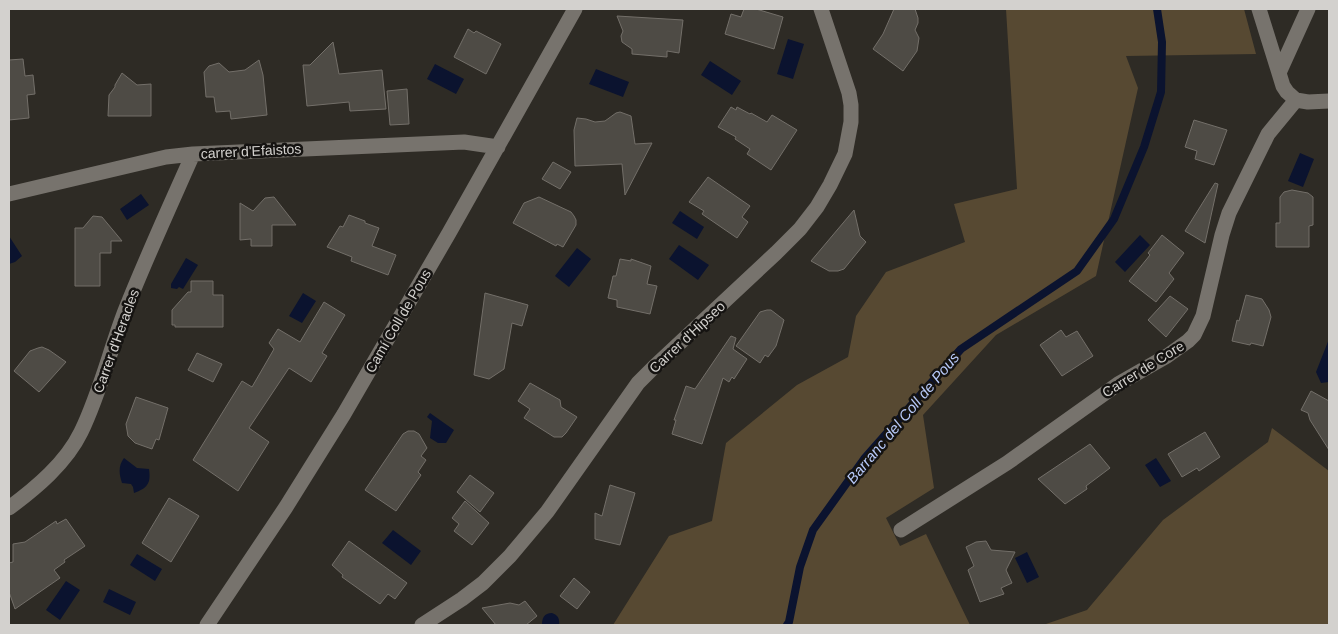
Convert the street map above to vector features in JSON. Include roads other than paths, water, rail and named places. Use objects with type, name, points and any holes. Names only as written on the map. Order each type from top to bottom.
[{"type":"street","name":"Camí Coll de Pous","points":[[208,625],[286,507],[344,414],[435,259],[575,9]]},
{"type":"street","name":"Carrer d'Hipseo","points":[[422,625],[462,599],[510,556],[547,512],[638,383],[776,253],[800,229],[817,207],[830,186],[845,154],[849,138],[851,114],[849,93],[821,9]]},
{"type":"street","points":[[1259,9],[1283,86],[1287,92],[1296,100],[1308,102],[1329,101]]},
{"type":"street","points":[[1279,73],[1308,9]]},
{"type":"street","name":"Carrer de Core","points":[[901,530],[1008,462],[1118,384],[1167,356],[1188,341],[1204,316],[1220,243],[1230,213],[1268,134],[1296,100]]},
{"type":"street","name":"carrer d'Efaistos","points":[[9,194],[166,157],[193,154],[464,142],[498,147]]},
{"type":"street","name":"Carrer d'Heracles","points":[[9,508],[52,471],[65,457],[81,433],[125,311],[193,154]]},
{"type":"water","points":[[788,39],[804,44],[793,79],[777,74]]},
{"type":"water","points":[[710,61],[741,81],[732,95],[701,75]]},
{"type":"water","points":[[435,64],[464,79],[456,94],[427,79]]},
{"type":"water","points":[[596,69],[629,82],[623,97],[589,84]]},
{"type":"water","points":[[1300,153],[1314,159],[1303,187],[1288,181]]},
{"type":"water","points":[[141,194],[149,205],[127,220],[120,209]]},
{"type":"water","points":[[680,211],[704,227],[697,239],[672,223]]},
{"type":"water","points":[[1140,235],[1150,245],[1125,272],[1115,262]]},
{"type":"water","points":[[9,236],[22,256],[9,264]]},
{"type":"water","points":[[679,245],[709,265],[698,280],[669,259]]},
{"type":"water","points":[[577,248],[591,259],[569,287],[555,276]]},
{"type":"water","points":[[186,258],[198,265],[183,289],[179,287],[177,289],[171,288],[171,284]]},
{"type":"water","points":[[303,293],[316,301],[302,323],[289,316]]},
{"type":"water","points":[[1329,339],[1329,382],[1321,383],[1316,372]]},
{"type":"water","points":[[430,413],[454,430],[446,443],[438,443],[430,438],[432,421],[427,417]]},
{"type":"water","points":[[124,458],[137,468],[149,469],[148,484],[143,489],[134,493],[131,484],[122,483],[121,480],[120,467]]},
{"type":"water","points":[[1156,458],[1171,481],[1160,487],[1145,465]]},
{"type":"water","points":[[393,530],[421,551],[411,565],[382,543]]},
{"type":"water","points":[[1027,552],[1039,577],[1027,583],[1015,558]]},
{"type":"water","points":[[137,554],[162,569],[155,581],[130,565]]},
{"type":"water","points":[[66,581],[80,590],[60,620],[46,610]]},
{"type":"water","points":[[109,589],[136,602],[130,615],[103,602]]},
{"type":"water","points":[[552,613],[558,618],[559,625],[542,625],[544,616]]},
{"type":"waterway","name":"Barranc del Coll de Pous","points":[[787,625],[800,567],[813,530],[864,459],[961,349],[1077,271],[1114,219],[1144,147],[1161,92],[1162,42],[1157,9]]}]
